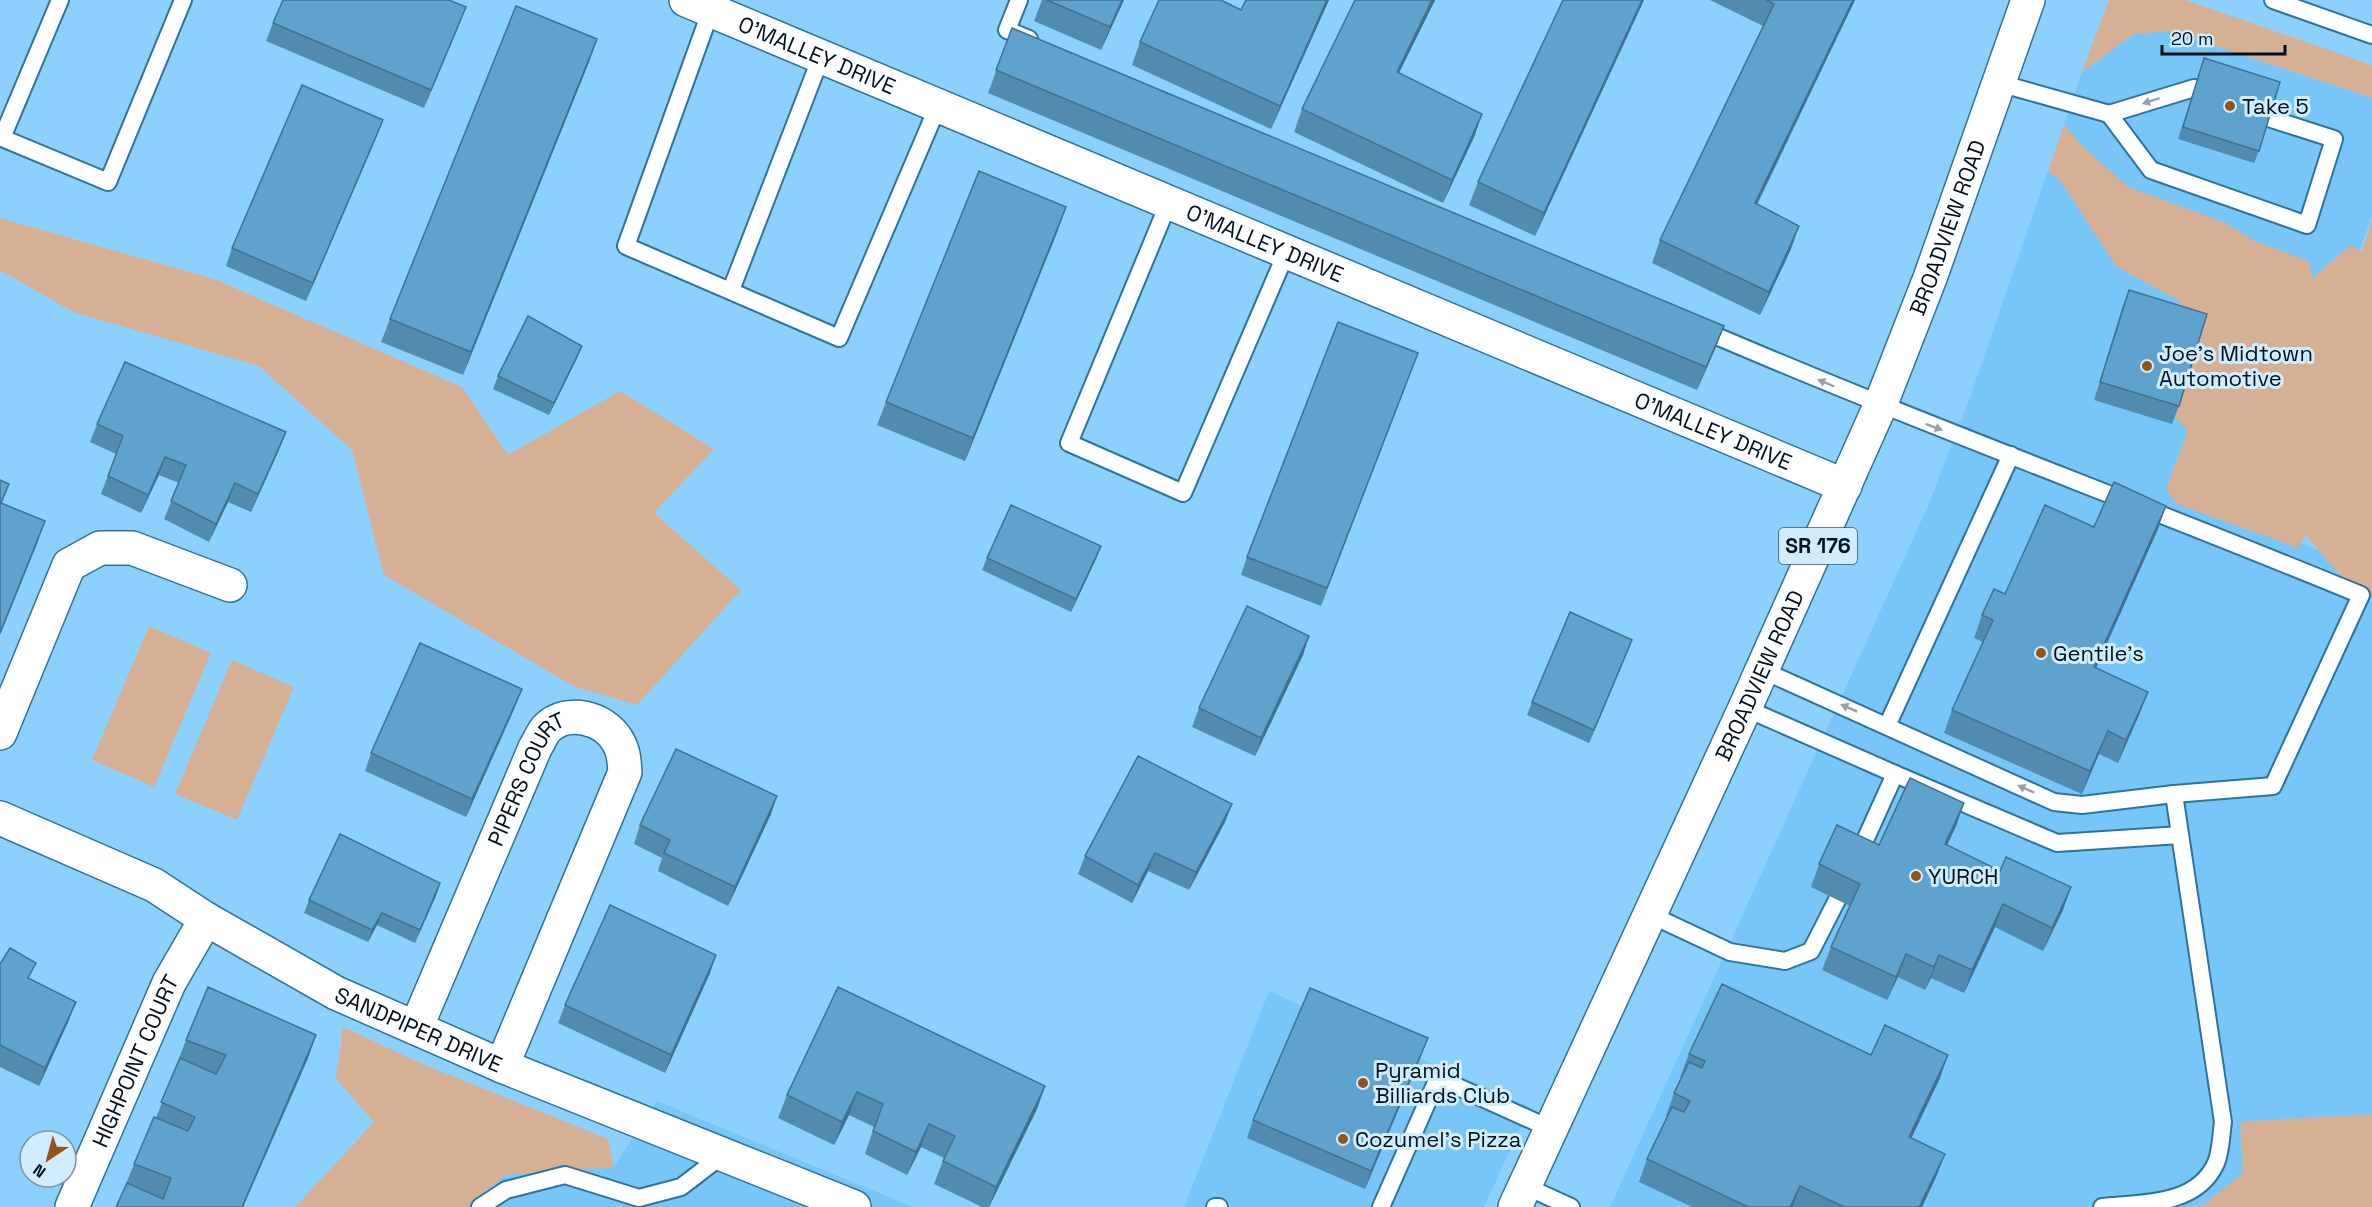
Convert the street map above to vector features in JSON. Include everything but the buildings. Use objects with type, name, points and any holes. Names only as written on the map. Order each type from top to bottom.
[{"type":"street","name":"BROADVIEW ROAD","points":[[1520,1197],[1745,708],[1880,406],[1930,278],[2028,0]]},
{"type":"street","name":"O'MALLEY DRIVE","points":[[698,5],[1845,486]]},
{"type":"street","points":[[0,733],[69,565],[100,548],[132,548],[230,585]]},
{"type":"street","name":"PIPERS COURT","points":[[416,1028],[535,748],[548,728],[563,718],[583,717],[602,725],[616,738],[624,753],[625,772],[502,1066]]},
{"type":"street","name":"SANDPIPER DRIVE","points":[[0,818],[154,885],[206,919],[336,993],[502,1066],[854,1207]]},
{"type":"street","name":"HIGHPOINT COURT","points":[[72,1207],[169,983],[206,919]]},
{"type":"lane","points":[[60,0],[1,138],[108,182],[183,0]]},
{"type":"lane","points":[[1019,0],[1007,30],[1040,44]]},
{"type":"lane","points":[[2273,0],[2372,35]]},
{"type":"lane","points":[[698,5],[626,246],[839,338],[938,106]]},
{"type":"lane","points":[[732,290],[821,57]]},
{"type":"lane","points":[[1999,82],[2109,114],[2194,88]]},
{"type":"lane","points":[[2109,114],[2151,170],[2307,225],[2334,139],[2268,118]]},
{"type":"lane","points":[[1169,202],[1069,442],[1183,493],[1287,251]]},
{"type":"lane","points":[[1682,321],[1880,406],[2011,455],[2361,595],[2273,786],[2174,794],[2082,805],[2054,802],[1762,670]]},
{"type":"lane","points":[[1887,726],[2011,455]]},
{"type":"lane","points":[[1745,708],[2057,843],[2180,836]]},
{"type":"lane","points":[[1856,862],[1895,774]]},
{"type":"lane","points":[[2102,1207],[2177,1198],[2204,1184],[2217,1162],[2223,1122],[2174,794]]},
{"type":"lane","points":[[1649,914],[1730,952],[1785,961],[1811,951],[1837,900]]},
{"type":"lane","points":[[1381,1207],[1438,1078],[1551,1129]]},
{"type":"lane","points":[[480,1207],[506,1190],[565,1175],[641,1202],[681,1187],[724,1154]]},
{"type":"lane","points":[[1520,1197],[1571,1207]]},
{"type":"shaded area","points":[[2109,0],[2185,0],[2372,65],[2372,98],[2170,31],[2134,34],[2082,72]]},
{"type":"shaded area","points":[[2170,31],[2372,98],[2372,216],[2346,289],[2225,332],[2166,489],[2372,571],[2372,1114],[2240,1122],[2243,1173],[2216,1207],[1610,1207],[1927,508],[1969,400],[2082,72],[2134,34]]},
{"type":"shaded area","points":[[2064,124],[2080,144],[2128,187],[2223,222],[2257,242],[2309,261],[2312,278],[2350,246],[2362,251],[2372,221],[2372,596],[2339,574],[2306,535],[2298,548],[2177,504],[2166,489],[2188,431],[2163,404],[2181,302],[2116,266],[2060,180],[2048,172]]},
{"type":"shaded area","points":[[0,218],[214,279],[462,387],[508,455],[620,391],[714,449],[654,513],[741,590],[637,705],[575,687],[384,575],[352,450],[259,366],[73,312],[0,270]]},
{"type":"shaded area","points":[[149,626],[211,653],[154,787],[92,760]]},
{"type":"shaded area","points":[[232,660],[294,687],[237,820],[175,794]]},
{"type":"shaded area","points":[[1269,991],[1530,1107],[1484,1207],[1184,1207]]},
{"type":"shaded area","points":[[343,1027],[425,1065],[608,1139],[614,1167],[506,1175],[466,1207],[295,1207],[374,1122],[336,1079]]},
{"type":"shaded area","points":[[657,1101],[913,1207],[466,1207],[506,1175],[614,1167]]},
{"type":"shaded area","points":[[2372,1114],[2372,1207],[2196,1207],[2204,1204],[2243,1173],[2240,1122]]},
{"type":"place","name":"Take 5","points":[[2230,106]]},
{"type":"place","name":"Joe's Midtown Automotive","points":[[2147,366]]},
{"type":"place","name":"Gentile's","points":[[2041,653]]},
{"type":"place","name":"YURCH","points":[[1916,876]]},
{"type":"place","name":"Pyramid Billiards Club","points":[[1363,1083]]},
{"type":"place","name":"Cozumel's Pizza","points":[[1343,1139]]}]
